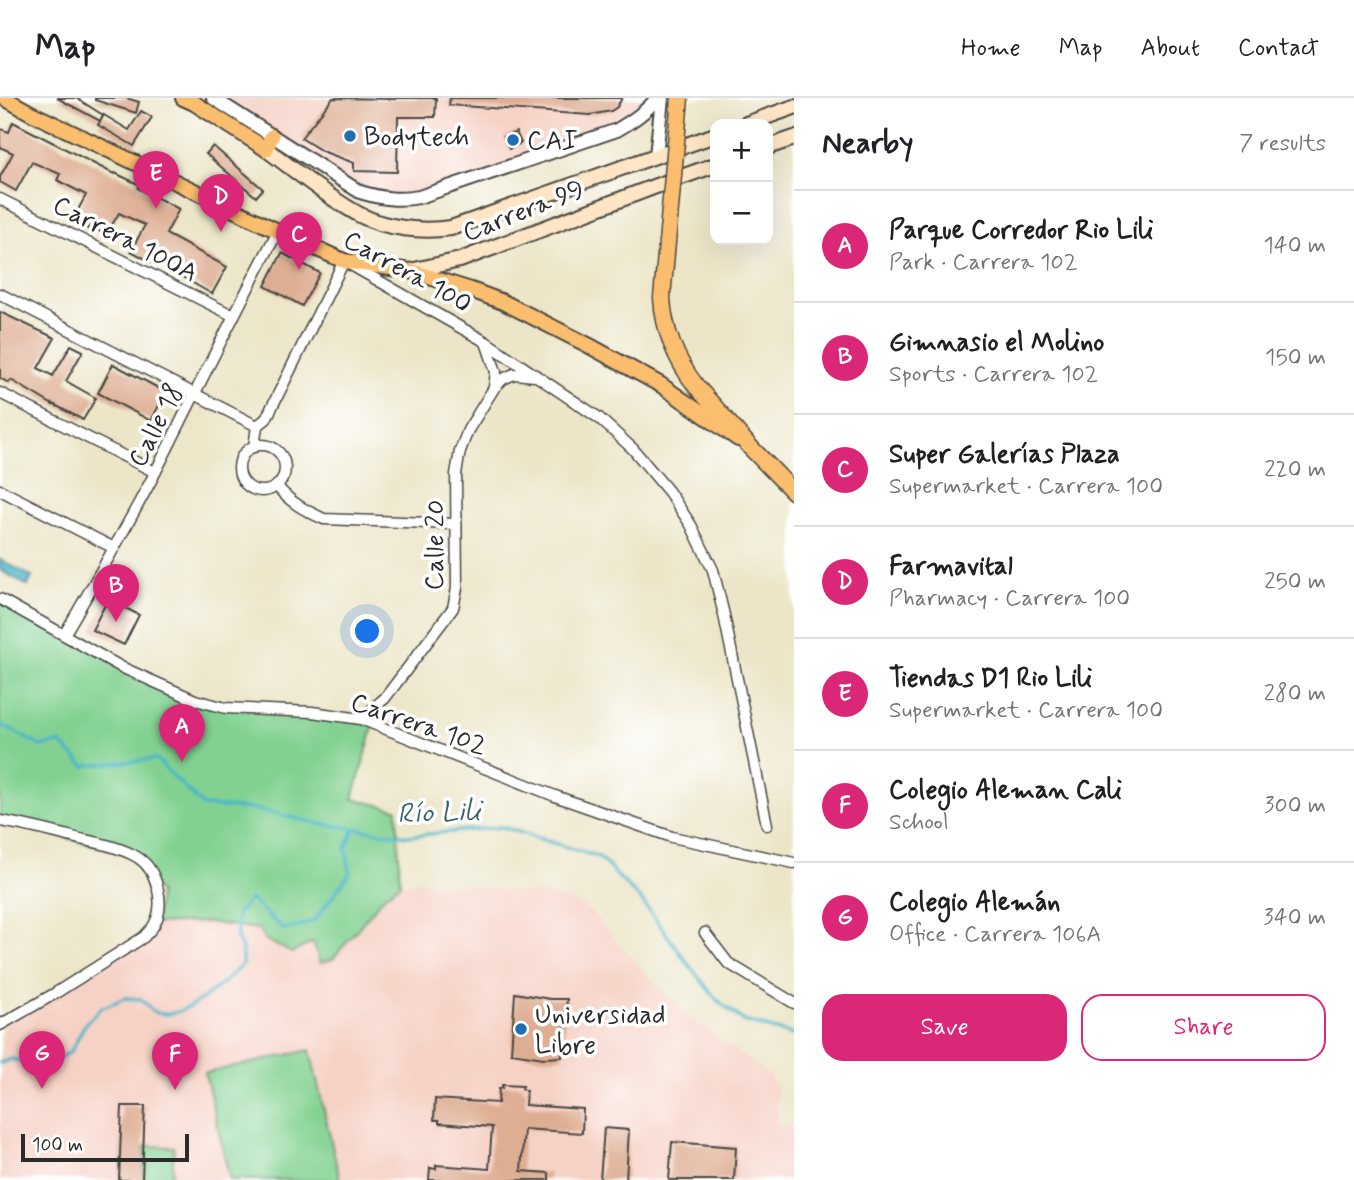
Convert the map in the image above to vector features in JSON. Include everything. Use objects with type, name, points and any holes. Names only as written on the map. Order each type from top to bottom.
[{"type":"highway","points":[[680,98],[662,298],[671,344],[696,386],[750,447],[794,490]]},
{"type":"main road","name":"Carrera 100","points":[[4,98],[344,261]]},
{"type":"main road","name":"Carrera 100","points":[[183,98],[269,142],[339,202],[362,216],[388,225],[412,229]]},
{"type":"main road","points":[[0,105],[31,113]]},
{"type":"main road","points":[[760,119],[794,107]]},
{"type":"main road","name":"Carrera 99","points":[[412,229],[451,228],[710,137]]},
{"type":"main road","points":[[773,145],[794,138]]},
{"type":"main road","name":"Carrera 99","points":[[344,261],[410,271],[460,260],[710,168]]},
{"type":"main road","points":[[410,271],[503,302],[566,334],[661,385],[750,447]]},
{"type":"street","name":"Carrera 100","points":[[213,98],[269,142],[360,192],[377,198],[409,199],[617,130],[630,123],[659,98]]},
{"type":"street","points":[[656,156],[659,98]]},
{"type":"street","name":"Carrera 100A","points":[[0,199],[234,316]]},
{"type":"street","name":"Calle 18","points":[[64,635],[155,472],[278,231]]},
{"type":"street","name":"Carrera 100","points":[[344,261],[486,342],[599,418],[633,449],[669,492],[691,525],[713,570],[767,825]]},
{"type":"street","points":[[254,447],[257,426],[266,419],[344,261]]},
{"type":"street","points":[[0,294],[257,426]]},
{"type":"street","points":[[486,342],[496,372],[494,388]]},
{"type":"street","points":[[494,388],[503,379],[514,374],[539,377]]},
{"type":"street","name":"Calle 20","points":[[361,719],[385,698],[453,608],[457,588],[456,474],[460,451],[468,430],[494,388]]},
{"type":"street","points":[[0,393],[155,472]]},
{"type":"street","points":[[267,446],[282,457],[284,475],[277,486],[262,491],[248,486],[240,472],[242,457],[247,451],[254,447],[267,446]]},
{"type":"street","points":[[277,486],[285,496],[307,512],[324,519],[455,524]]},
{"type":"street","points":[[0,490],[114,548]]},
{"type":"street","name":"Carrera 102","points":[[0,599],[121,667],[195,700],[226,708],[312,712],[361,719],[555,796],[672,837],[794,863]]},
{"type":"street","points":[[0,821],[111,846],[136,856],[154,876],[159,893],[155,924],[144,937],[0,1025]]},
{"type":"street","points":[[705,933],[728,963],[794,1003]]},
{"type":"shaded area","points":[[213,98],[657,98],[630,123],[419,197],[377,198]]},
{"type":"shaded area","points":[[421,881],[549,895],[585,907],[667,997],[692,1019],[770,1075],[777,1091],[778,1125],[794,1126],[794,1180],[0,1180],[0,1051],[5,1022],[54,993],[155,924],[205,922],[259,929],[313,942],[320,962],[333,959],[385,895],[400,884]]},
{"type":"green space","points":[[0,599],[195,700],[312,712],[374,724],[353,799],[397,809],[400,884],[385,895],[333,959],[320,963],[313,942],[292,953],[265,940],[259,929],[205,922],[155,924],[159,893],[136,856],[0,821]]},
{"type":"green space","points":[[310,1050],[340,1180],[230,1180],[205,1073]]},
{"type":"green space","points":[[145,1146],[174,1147],[172,1180],[143,1180]]},
{"type":"water","points":[[0,559],[32,577],[28,586],[0,570]]},
{"type":"building","points":[[57,98],[76,98],[103,115],[100,121]]},
{"type":"building","points":[[95,98],[126,98],[139,102],[136,113]]},
{"type":"building","name":"Bodytech","points":[[333,98],[436,98],[435,117],[398,117],[397,172],[354,171],[354,163],[322,151],[301,138]]},
{"type":"building","points":[[450,98],[622,98],[611,111],[590,115],[449,105]]},
{"type":"building","points":[[141,111],[152,117],[134,146],[98,125],[104,115],[129,130]]},
{"type":"building","points":[[13,122],[140,185],[138,188],[179,209],[166,234],[227,267],[212,294],[131,251],[145,225],[119,213],[106,235],[90,226],[88,229],[72,221],[86,195],[57,180],[60,174],[32,162],[16,191],[0,182],[13,153],[0,147],[0,129],[9,132]]},
{"type":"building","name":"CAI","points":[[516,132],[521,143],[509,149],[504,137]]},
{"type":"building","points":[[213,146],[263,189],[256,197],[206,154]]},
{"type":"building","points":[[282,253],[320,273],[302,306],[265,286]]},
{"type":"building","points":[[0,312],[55,338],[38,368],[53,376],[71,345],[83,351],[66,381],[96,398],[83,420],[11,380],[9,383],[0,378]]},
{"type":"building","points":[[113,364],[166,392],[151,421],[98,393]]},
{"type":"building","points":[[108,599],[139,615],[124,645],[92,630]]},
{"type":"building","points":[[515,993],[567,999],[562,1057],[544,1058],[511,1053]]},
{"type":"building","points":[[502,1085],[523,1086],[522,1089],[526,1090],[525,1105],[583,1109],[582,1133],[524,1129],[521,1171],[549,1173],[549,1180],[429,1180],[430,1168],[436,1169],[436,1165],[489,1169],[492,1127],[439,1123],[439,1120],[434,1120],[435,1099],[498,1103],[499,1088],[502,1088]]},
{"type":"building","points":[[122,1106],[145,1106],[142,1180],[119,1180]]},
{"type":"building","points":[[604,1128],[629,1130],[626,1180],[600,1180]]},
{"type":"building","points":[[672,1142],[736,1147],[734,1180],[669,1180]]},
{"type":"waterway","name":"Río Lili","points":[[0,724],[41,746],[60,743],[84,766],[156,759],[203,806],[254,809],[321,824],[408,836],[502,827],[599,857],[642,901],[717,1000],[744,1021],[794,1035]]},
{"type":"waterway","points":[[0,1063],[11,1059],[46,1067],[71,1051],[85,1024],[101,1008],[125,998],[141,999],[153,1011],[164,1014],[201,1000],[242,965],[242,948],[237,938],[237,914],[250,899],[283,929],[298,927],[315,920],[350,873],[346,848],[354,829]]},
{"type":"place","name":"Bodytech","points":[[350,136]]},
{"type":"place","name":"CAI","points":[[513,140]]},
{"type":"place","name":"Tiendas D1 Rio Lili","points":[[156,209]]},
{"type":"place","name":"Farmavital","points":[[221,232]]},
{"type":"place","name":"Super Galerías Plaza","points":[[299,270]]},
{"type":"place","name":"Gimnasio el Molino","points":[[116,622]]},
{"type":"place","name":"Parque Corredor Rio Lili","points":[[182,762]]},
{"type":"place","name":"Universidad Libre","points":[[521,1029]]},
{"type":"place","name":"Colegio Alemán","points":[[42,1089]]},
{"type":"place","name":"Colegio Aleman Cali","points":[[175,1090]]}]
